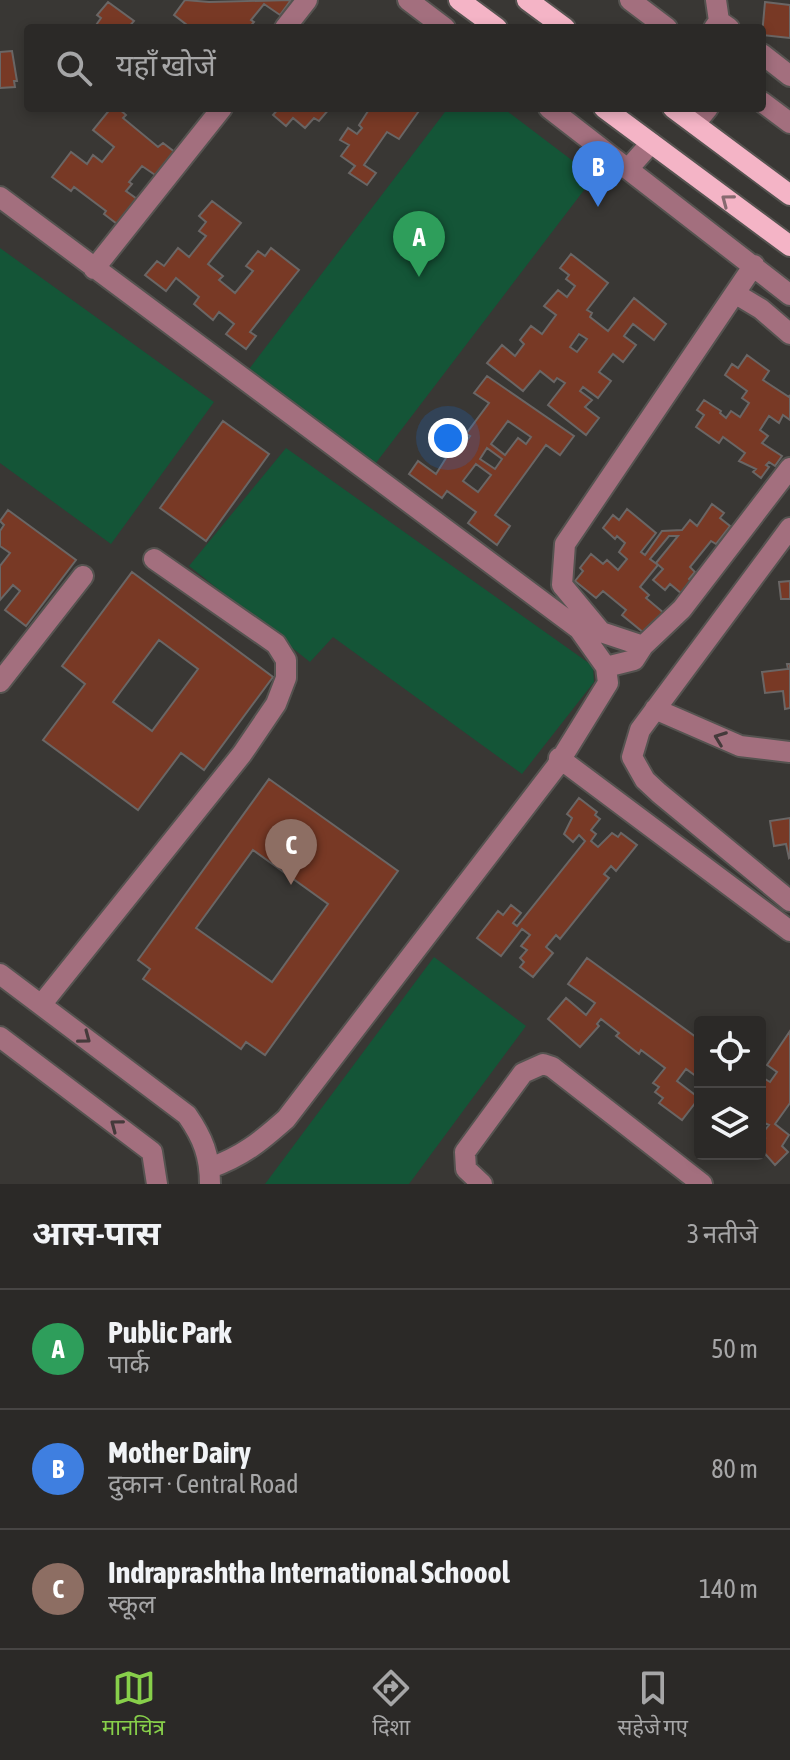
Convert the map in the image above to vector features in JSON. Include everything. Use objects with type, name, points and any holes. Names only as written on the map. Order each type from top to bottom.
[{"type":"main road","points":[[459,0],[492,24]]},
{"type":"main road","points":[[527,0],[560,24]]},
{"type":"main road","points":[[609,112],[790,246]]},
{"type":"main road","points":[[702,116],[790,195]]},
{"type":"street","points":[[288,24],[307,0]]},
{"type":"street","points":[[408,0],[440,24]]},
{"type":"street","points":[[630,0],[662,24]]},
{"type":"street","points":[[766,57],[790,76]]},
{"type":"street","points":[[766,105],[790,123]]},
{"type":"street","points":[[94,269],[219,112]]},
{"type":"street","points":[[554,112],[790,295]]},
{"type":"street","points":[[628,169],[651,143]]},
{"type":"street","points":[[0,197],[579,629],[606,667],[608,683],[556,767],[286,1119],[210,1176],[204,1141],[187,1115],[0,974]]},
{"type":"street","points":[[643,646],[601,632],[562,585],[565,544],[754,265]]},
{"type":"street","points":[[736,294],[761,309],[790,334]]},
{"type":"street","points":[[606,667],[634,660],[643,646],[682,609],[790,468]]},
{"type":"street","points":[[790,528],[640,730],[632,757],[638,770],[659,793],[790,901]]},
{"type":"street","points":[[41,1005],[242,754],[276,704],[286,678],[286,660],[276,644],[154,559]]},
{"type":"street","points":[[0,682],[83,576]]},
{"type":"street","points":[[655,709],[740,746],[790,752]]},
{"type":"street","points":[[559,758],[790,931]]},
{"type":"street","points":[[0,1037],[152,1152],[157,1184]]},
{"type":"street","points":[[482,1184],[466,1169],[465,1152],[523,1073],[543,1064],[552,1067],[702,1184]]},
{"type":"green space","points":[[445,112],[508,112],[594,177],[369,472],[243,377]]},
{"type":"green space","points":[[0,248],[214,402],[111,544],[0,463]]},
{"type":"green space","points":[[286,448],[593,666],[594,682],[522,774],[333,637],[310,662],[189,566]]},
{"type":"green space","points":[[434,957],[526,1026],[409,1184],[265,1184]]},
{"type":"building","points":[[185,0],[291,0],[280,15],[264,4],[251,20],[252,24],[186,24],[174,15]]},
{"type":"building","points":[[108,2],[134,21],[131,24],[97,24],[101,18],[97,15]]},
{"type":"building","points":[[765,2],[790,5],[790,38],[766,35],[766,24],[763,24]]},
{"type":"building","points":[[12,51],[17,81],[14,81],[15,87],[0,88],[0,52]]},
{"type":"building","points":[[108,112],[123,112],[126,115],[123,118],[158,147],[163,143],[176,153],[158,177],[142,166],[129,182],[132,184],[126,191],[144,204],[125,230],[74,187],[71,191],[52,177],[71,152],[87,164],[93,155],[102,162],[114,147],[93,130]]},
{"type":"building","points":[[276,112],[327,112],[319,121],[314,118],[305,128],[293,118],[286,126],[273,115]]},
{"type":"building","points":[[367,112],[418,112],[399,139],[387,132],[364,165],[376,173],[367,185],[349,173],[355,166],[341,156],[349,145],[340,140],[348,128],[357,134],[362,128],[359,125]]},
{"type":"building","points":[[212,201],[241,223],[208,264],[223,276],[219,280],[235,293],[253,271],[246,266],[258,251],[265,256],[271,248],[299,270],[250,332],[256,336],[246,349],[226,334],[234,324],[219,312],[213,320],[194,304],[199,297],[176,278],[166,291],[145,275],[157,261],[164,266],[178,248],[189,257],[206,236],[199,231],[206,222],[199,216]]},
{"type":"building","points":[[571,254],[608,283],[587,310],[592,313],[590,317],[608,331],[634,298],[666,324],[654,340],[633,324],[624,336],[636,345],[623,362],[613,354],[599,372],[611,381],[598,398],[583,387],[580,391],[592,400],[585,407],[599,418],[586,435],[548,405],[565,383],[557,378],[554,382],[540,371],[523,391],[487,363],[502,345],[515,356],[524,344],[520,340],[531,326],[542,334],[556,315],[544,306],[558,290],[567,297],[575,286],[566,279],[569,275],[560,268]],"holes":[[[579,334],[587,339],[577,352],[570,347]]]},
{"type":"building","points":[[747,355],[769,371],[763,380],[790,395],[790,420],[783,415],[779,423],[769,416],[760,430],[768,436],[762,443],[782,456],[775,466],[769,462],[766,465],[769,467],[761,478],[753,472],[756,469],[739,461],[745,453],[723,437],[719,443],[696,427],[704,415],[697,410],[704,400],[726,418],[731,411],[740,417],[749,403],[742,398],[747,391],[725,375],[732,364],[738,368]]},
{"type":"building","points":[[487,376],[574,436],[560,455],[546,445],[495,515],[510,526],[497,545],[468,523],[476,512],[447,491],[442,498],[409,474],[418,461],[436,474],[456,442],[462,447],[470,436],[466,434],[489,403],[474,393]],"holes":[[[508,421],[531,437],[526,444],[518,438],[505,455],[491,444]],[[487,448],[502,459],[495,469],[480,459]],[[476,464],[491,475],[478,492],[463,481]]]},
{"type":"building","points":[[223,421],[269,454],[206,541],[160,508]]},
{"type":"building","points":[[712,504],[724,513],[720,518],[730,526],[716,544],[711,541],[690,567],[695,572],[689,579],[692,582],[682,594],[670,584],[665,590],[653,580],[663,569],[656,563],[678,536],[669,536],[650,559],[658,565],[640,587],[649,595],[646,598],[665,614],[656,629],[650,625],[644,633],[622,615],[626,610],[603,591],[596,598],[575,581],[591,554],[603,564],[607,560],[618,570],[627,559],[619,552],[625,543],[603,528],[613,515],[619,520],[627,509],[656,533],[641,552],[645,555],[662,531],[682,530],[690,520],[697,526]]},
{"type":"building","points":[[8,510],[76,560],[26,626],[5,610],[20,591],[13,585],[0,600],[0,566],[10,553],[0,546],[0,531],[4,525],[0,521]]},
{"type":"building","points":[[132,572],[273,677],[204,770],[181,753],[138,810],[43,740],[85,684],[62,666]],"holes":[[[159,640],[198,669],[152,731],[113,702]]]},
{"type":"building","points":[[790,581],[790,599],[781,599],[779,582]]},
{"type":"building","points":[[787,664],[790,664],[790,708],[785,709],[783,691],[765,693],[762,672],[788,669]]},
{"type":"building","points":[[269,779],[398,871],[265,1055],[246,1042],[241,1049],[143,979],[150,969],[138,960]],"holes":[[[253,850],[328,904],[272,982],[196,928]]]},
{"type":"building","points":[[579,798],[597,812],[595,815],[600,819],[591,830],[596,834],[591,841],[598,847],[612,833],[618,837],[621,833],[637,845],[616,871],[611,866],[604,874],[609,878],[560,939],[556,935],[546,947],[553,953],[533,977],[520,967],[524,962],[520,958],[527,950],[521,946],[530,935],[522,929],[501,956],[477,938],[498,911],[503,915],[511,905],[521,913],[513,923],[517,926],[585,841],[579,835],[573,842],[564,834],[572,818],[567,814]]},
{"type":"building","points":[[790,818],[789,858],[786,844],[774,846],[770,821]]},
{"type":"building","points":[[587,958],[694,1036],[694,1075],[686,1069],[677,1081],[694,1094],[694,1104],[682,1120],[659,1103],[663,1098],[655,1092],[659,1087],[653,1083],[665,1068],[641,1050],[639,1054],[601,1019],[597,1024],[599,1026],[580,1047],[548,1019],[566,998],[586,1015],[595,1003],[568,984]]},
{"type":"building","points":[[790,1031],[790,1103],[775,1124],[789,1135],[782,1146],[788,1152],[775,1165],[766,1155],[766,1129],[769,1125],[766,1124],[766,1080],[770,1082],[777,1072],[767,1065]]},
{"type":"place","name":"Mother Dairy","points":[[598,207]]},
{"type":"place","name":"Public Park","points":[[419,277]]},
{"type":"place","name":"Indraprashtha International Schoool","points":[[291,885]]}]
